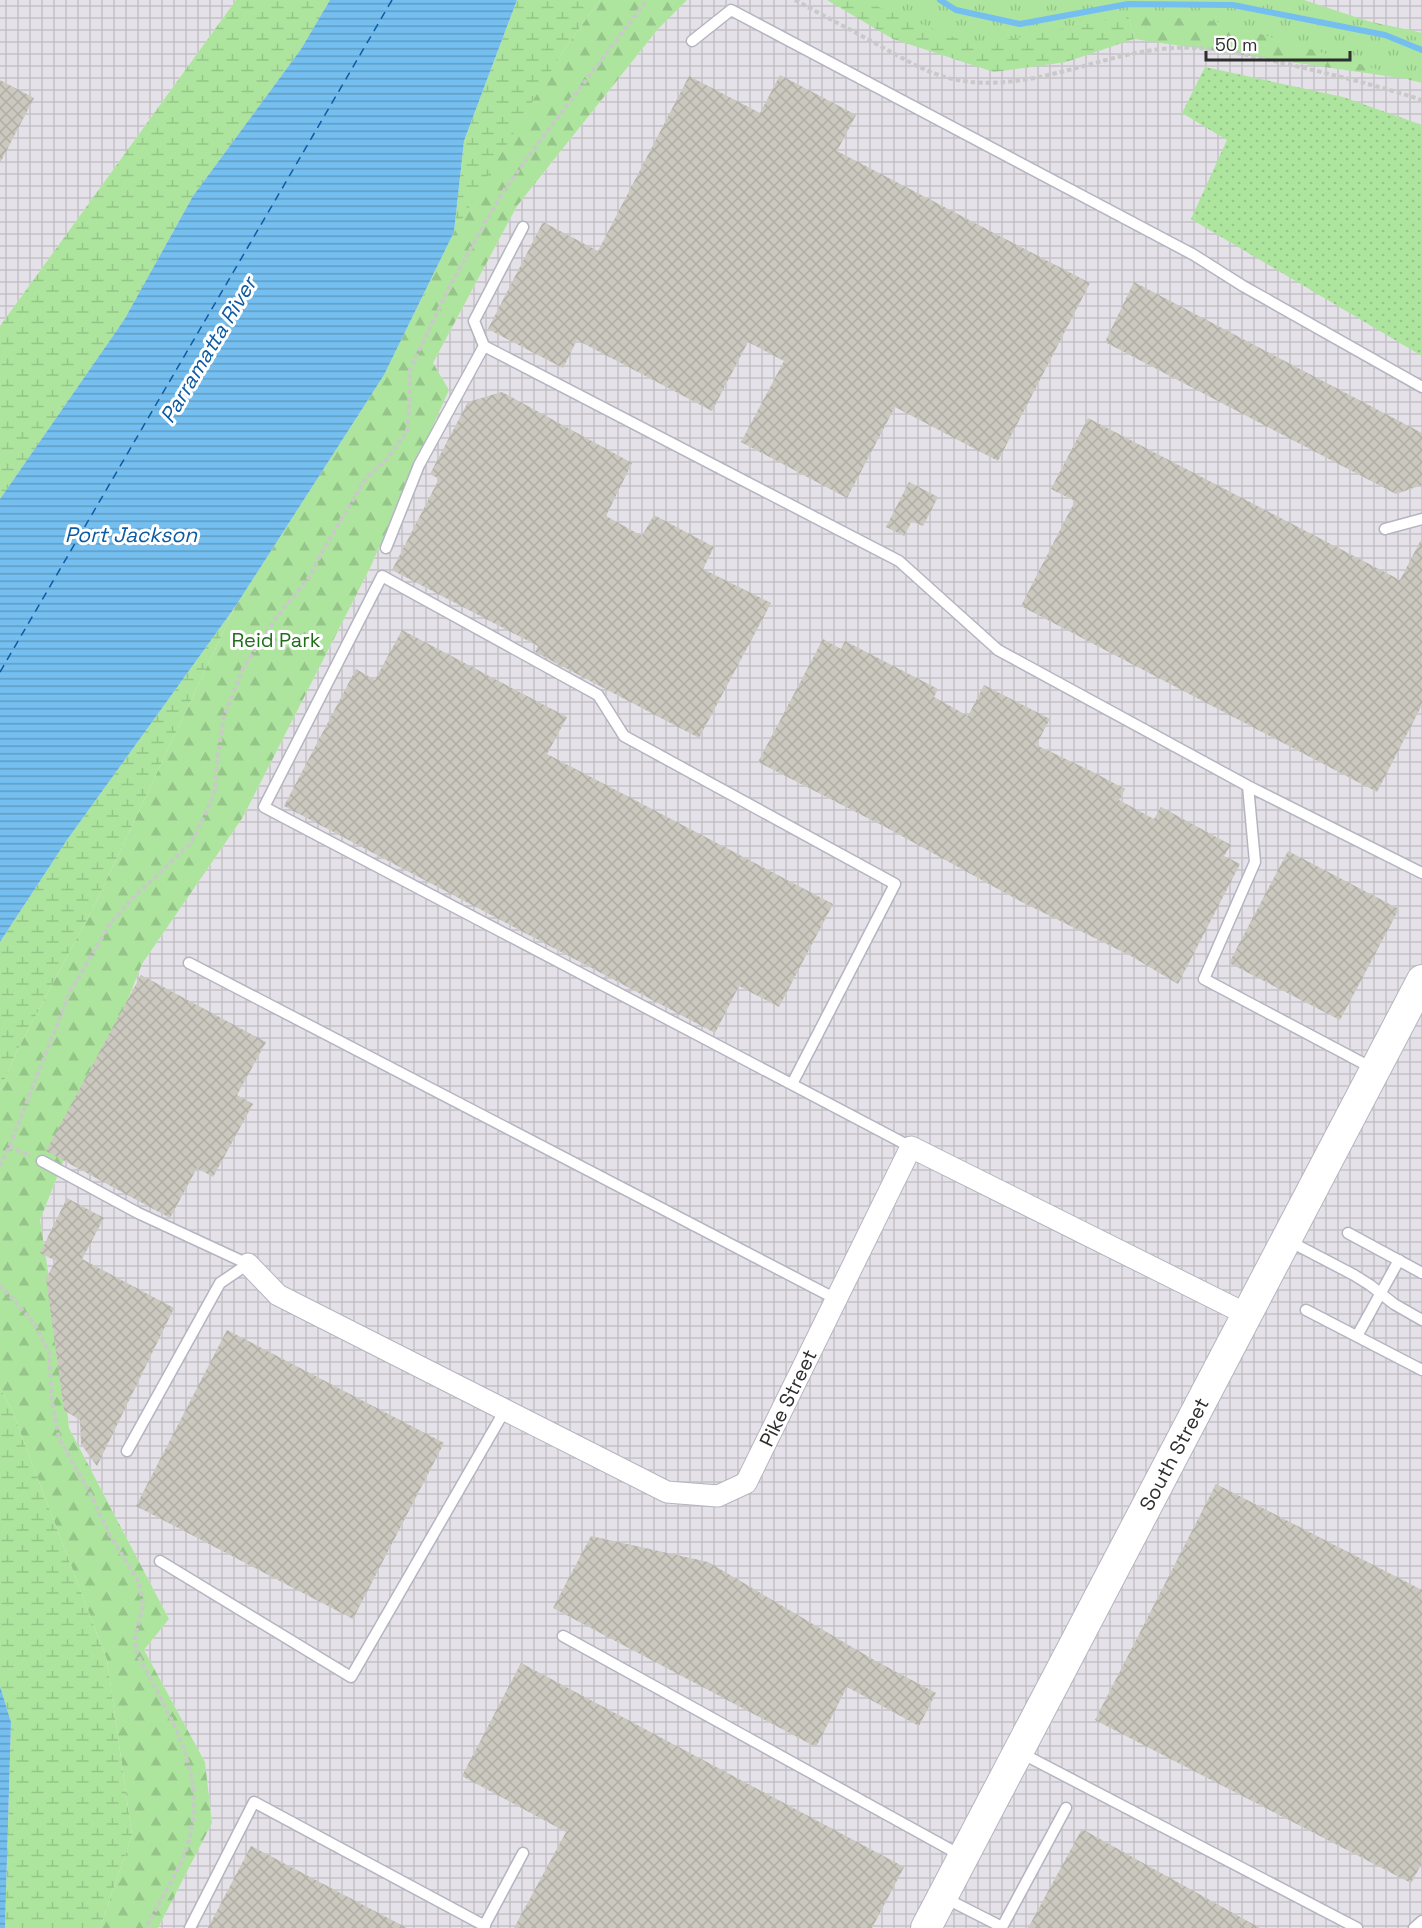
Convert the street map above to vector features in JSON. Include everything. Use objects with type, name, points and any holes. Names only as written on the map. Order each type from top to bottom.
[{"type":"street","name":"South Street","points":[[926,1928],[1422,980]]},
{"type":"street","name":"Pike Street","points":[[249,1264],[278,1294],[667,1492],[718,1496],[746,1483],[911,1147]]},
{"type":"street","points":[[911,1147],[1248,1315]]},
{"type":"lane","points":[[692,41],[732,10],[1194,255],[1243,286],[1422,387]]},
{"type":"lane","points":[[524,227],[474,321],[484,346],[899,561],[998,650],[1248,786],[1422,873]]},
{"type":"lane","points":[[386,548],[419,465],[484,346]]},
{"type":"lane","points":[[1385,529],[1422,519]]},
{"type":"lane","points":[[792,1084],[895,884],[624,736],[598,695],[382,576],[264,807],[911,1147]]},
{"type":"lane","points":[[1248,786],[1255,862],[1204,979],[1375,1069]]},
{"type":"lane","points":[[189,963],[836,1299]]},
{"type":"lane","points":[[42,1161],[138,1213],[249,1264]]},
{"type":"lane","points":[[1348,1233],[1422,1273]]},
{"type":"lane","points":[[1286,1240],[1354,1275],[1394,1304],[1422,1320]]},
{"type":"lane","points":[[1357,1336],[1399,1260]]},
{"type":"lane","points":[[128,1451],[219,1283],[249,1264]]},
{"type":"lane","points":[[1306,1310],[1422,1370]]},
{"type":"lane","points":[[160,1561],[351,1677],[505,1410]]},
{"type":"lane","points":[[562,1636],[963,1856]]},
{"type":"lane","points":[[1018,1751],[1357,1928]]},
{"type":"lane","points":[[189,1928],[254,1802],[484,1927],[523,1853]]},
{"type":"lane","points":[[942,1896],[1002,1928],[1066,1808]]},
{"type":"lane","points":[[1414,1928],[1422,1920]]},
{"type":"path","points":[[0,1166],[70,992],[111,922],[190,844],[207,811],[215,790],[224,716],[244,666],[276,618],[310,576],[366,478],[386,460],[407,431],[410,369],[449,288],[486,221],[530,154],[647,0]]},
{"type":"path","points":[[795,0],[920,67],[956,80],[990,84],[1037,78],[1135,53],[1197,47],[1306,68],[1422,100]]},
{"type":"path","points":[[9,1147],[42,1161]]},
{"type":"path","points":[[0,1285],[34,1323],[49,1352],[52,1402],[59,1438],[91,1495],[109,1534],[139,1582],[143,1605],[134,1641],[136,1653],[178,1735],[189,1762],[195,1792],[193,1822],[185,1851],[146,1928]]},
{"type":"shaded area","points":[[0,0],[236,0],[0,326]]},
{"type":"shaded area","points":[[686,0],[1422,0],[1422,1928],[158,1928],[212,1823],[205,1762],[144,1650],[169,1619],[69,1428],[63,1366],[40,1220],[142,964],[243,817],[370,568],[449,390],[433,363],[517,206],[658,29]]},
{"type":"green space","points":[[236,0],[330,0],[301,49],[193,196],[124,320],[0,499],[0,326]]},
{"type":"green space","points":[[517,0],[600,0],[563,51],[454,232],[464,141]]},
{"type":"green space","name":"Reid Park","points":[[600,0],[687,0],[658,29],[517,206],[433,363],[449,390],[370,568],[243,817],[142,964],[40,1220],[63,1366],[69,1428],[169,1619],[144,1650],[205,1762],[212,1823],[158,1928],[100,1928],[132,1835],[107,1660],[11,1408],[0,1388],[0,1090],[18,1049],[96,902],[235,607],[384,375],[473,193],[563,51]]},
{"type":"green space","points":[[827,0],[1124,0],[1134,39],[1066,62],[994,72],[893,39]]},
{"type":"green space","points":[[861,0],[1304,0],[1422,39],[1422,80],[1400,76],[1220,22],[1136,14],[976,46]]},
{"type":"green space","points":[[1124,0],[1264,0],[1422,33],[1422,83],[1134,39]]},
{"type":"green space","points":[[1205,67],[1343,97],[1422,125],[1422,356],[1191,219],[1227,140],[1182,113]]},
{"type":"green space","points":[[235,607],[96,902],[18,1049],[0,1090],[0,942],[67,840]]},
{"type":"green space","points":[[0,1388],[11,1408],[107,1660],[132,1835],[100,1928],[5,1928],[11,1722],[0,1686]]},
{"type":"water","name":"Port Jackson","points":[[330,0],[517,0],[464,141],[454,232],[384,375],[235,607],[67,840],[0,942],[0,499],[124,320],[193,196],[301,49]]},
{"type":"water","points":[[0,1686],[11,1722],[5,1928],[0,1928]]},
{"type":"building","points":[[780,75],[856,115],[837,151],[1090,283],[998,461],[895,407],[847,498],[741,442],[784,361],[748,342],[712,411],[577,340],[563,368],[488,329],[543,222],[598,251],[689,76],[760,113]]},
{"type":"building","points":[[0,80],[34,98],[0,163]]},
{"type":"building","points":[[1134,282],[1422,433],[1422,485],[1396,494],[1105,342]]},
{"type":"building","points":[[502,392],[632,463],[606,516],[642,536],[654,515],[714,547],[703,569],[771,603],[699,738],[535,652],[538,646],[392,570],[439,479],[430,474],[468,402]]},
{"type":"building","points":[[1088,418],[1400,580],[1422,538],[1422,705],[1377,792],[1021,606],[1075,501],[1051,489]]},
{"type":"building","points":[[909,482],[938,497],[923,526],[912,521],[904,536],[886,527]]},
{"type":"building","points":[[402,630],[567,717],[547,754],[833,904],[779,1007],[739,986],[715,1033],[284,806],[356,669],[375,680]]},
{"type":"building","points":[[823,639],[841,649],[845,641],[938,689],[934,697],[968,716],[984,685],[1050,719],[1036,745],[1125,789],[1119,800],[1154,819],[1161,807],[1231,845],[1224,856],[1240,864],[1178,984],[1131,956],[1020,901],[889,829],[758,762]]},
{"type":"building","points":[[1288,851],[1399,909],[1340,1020],[1229,963]]},
{"type":"building","points":[[141,975],[266,1042],[237,1095],[253,1104],[213,1177],[197,1168],[170,1218],[46,1151]]},
{"type":"building","points":[[67,1198],[104,1218],[82,1259],[174,1308],[97,1466],[81,1444],[80,1420],[64,1410],[46,1278],[56,1261],[40,1253]]},
{"type":"building","points":[[227,1330],[444,1443],[353,1619],[136,1506]]},
{"type":"building","points":[[1216,1484],[1422,1590],[1422,1863],[1411,1883],[1095,1720]]},
{"type":"building","points":[[591,1536],[708,1562],[874,1660],[936,1693],[919,1726],[847,1687],[816,1747],[553,1608]]},
{"type":"building","points":[[521,1663],[904,1867],[872,1928],[514,1928],[566,1832],[462,1776]]},
{"type":"building","points":[[1082,1829],[1260,1928],[1028,1928]]},
{"type":"building","points":[[251,1846],[407,1928],[208,1928]]},
{"type":"waterway","points":[[940,0],[956,10],[1020,24],[1128,4],[1233,5],[1385,35],[1422,50]]},
{"type":"ferry route","points":[[0,672],[392,0]]},
{"type":"water label","name":"Parramatta River","points":[[208,350]]}]
